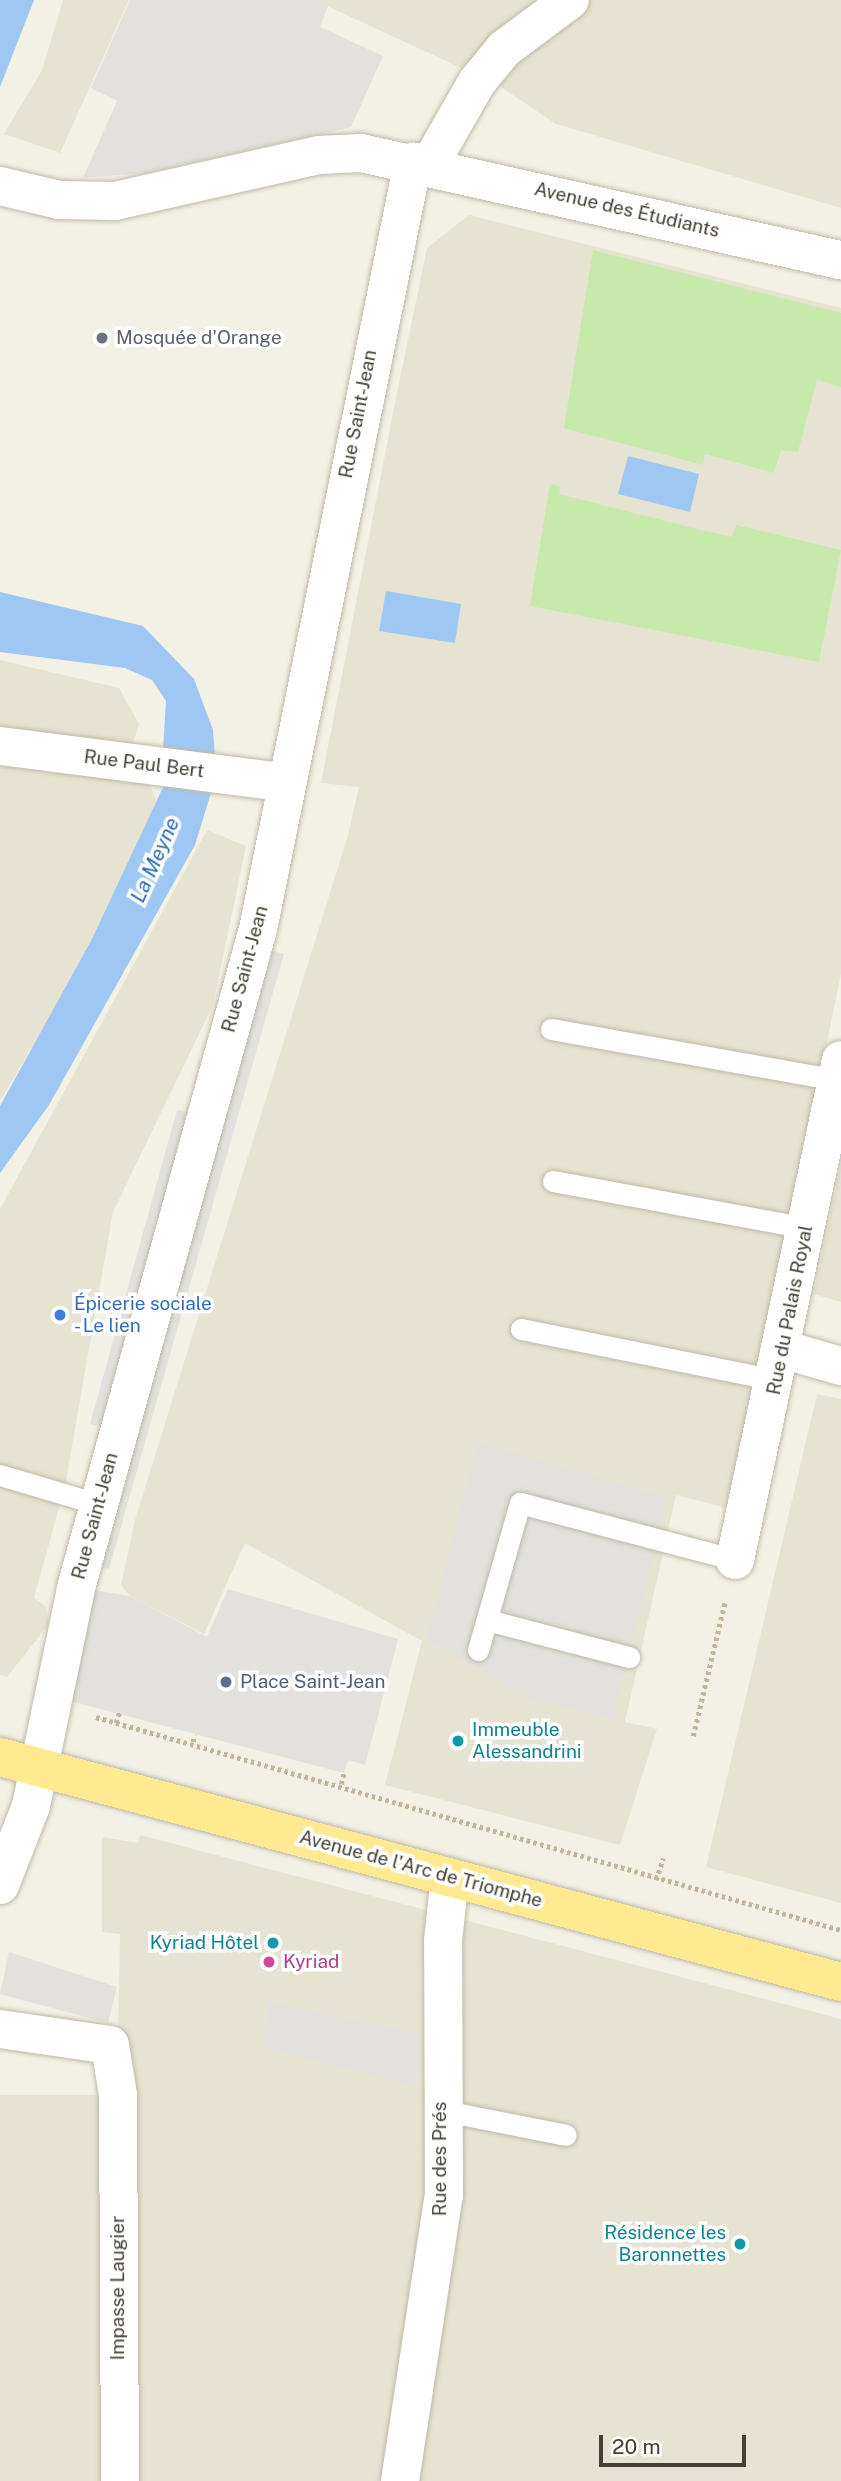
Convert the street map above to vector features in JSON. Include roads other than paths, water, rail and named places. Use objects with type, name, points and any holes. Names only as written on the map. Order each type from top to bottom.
[{"type":"main road","name":"Avenue de l'Arc de Triomphe","points":[[0,1757],[841,1982]]},
{"type":"street","name":"Rue Saint-Jean","points":[[0,1885],[38,1767],[47,1703],[99,1504],[258,929],[287,783],[422,163],[504,49],[569,0]]},
{"type":"street","name":"Avenue des Étudiants","points":[[0,186],[59,200],[115,201],[319,155],[361,153],[422,163],[841,260]]},
{"type":"street","name":"Rue Paul Bert","points":[[0,746],[287,783]]},
{"type":"street","name":"Rue du Palais Royal","points":[[735,1560],[779,1365],[839,1070]]},
{"type":"street","points":[[779,1365],[841,1366]]},
{"type":"street","name":"Rue des Prés","points":[[400,2481],[444,2195],[440,2110],[450,1877]]},
{"type":"street","name":"Impasse Laugier","points":[[0,2029],[110,2045],[117,2095],[120,2481]]},
{"type":"lane","points":[[551,1029],[839,1070]]},
{"type":"lane","points":[[553,1181],[807,1227]]},
{"type":"lane","points":[[521,1329],[779,1365]]},
{"type":"lane","points":[[0,1475],[99,1504]]},
{"type":"lane","points":[[478,1650],[520,1503],[735,1560]]},
{"type":"lane","points":[[487,1620],[629,1657]]},
{"type":"lane","points":[[440,2110],[566,2135]]},
{"type":"water","points":[[0,0],[34,0],[0,87]]},
{"type":"water","points":[[628,456],[699,474],[690,512],[618,494]]},
{"type":"water","points":[[386,591],[461,604],[455,643],[379,631]]},
{"type":"water","points":[[0,592],[143,626],[194,679],[213,730],[215,757],[163,750],[166,701],[152,680],[125,668],[0,652]]},
{"type":"water","name":"La Meyne","points":[[164,785],[211,793],[195,845],[49,1105],[0,1173],[0,1106],[92,939]]},
{"type":"place","name":"Mosquée d'Orange","points":[[102,338]]},
{"type":"place","name":"Épicerie sociale - Le lien","points":[[60,1315]]},
{"type":"place","name":"Place Saint-Jean","points":[[226,1682]]},
{"type":"place","name":"Immeuble Alessandrini","points":[[458,1741]]},
{"type":"place","name":"Kyriad Hôtel","points":[[273,1943]]},
{"type":"place","name":"Kyriad","points":[[269,1962]]},
{"type":"place","name":"Résidence les Baronnettes","points":[[740,2244]]}]
